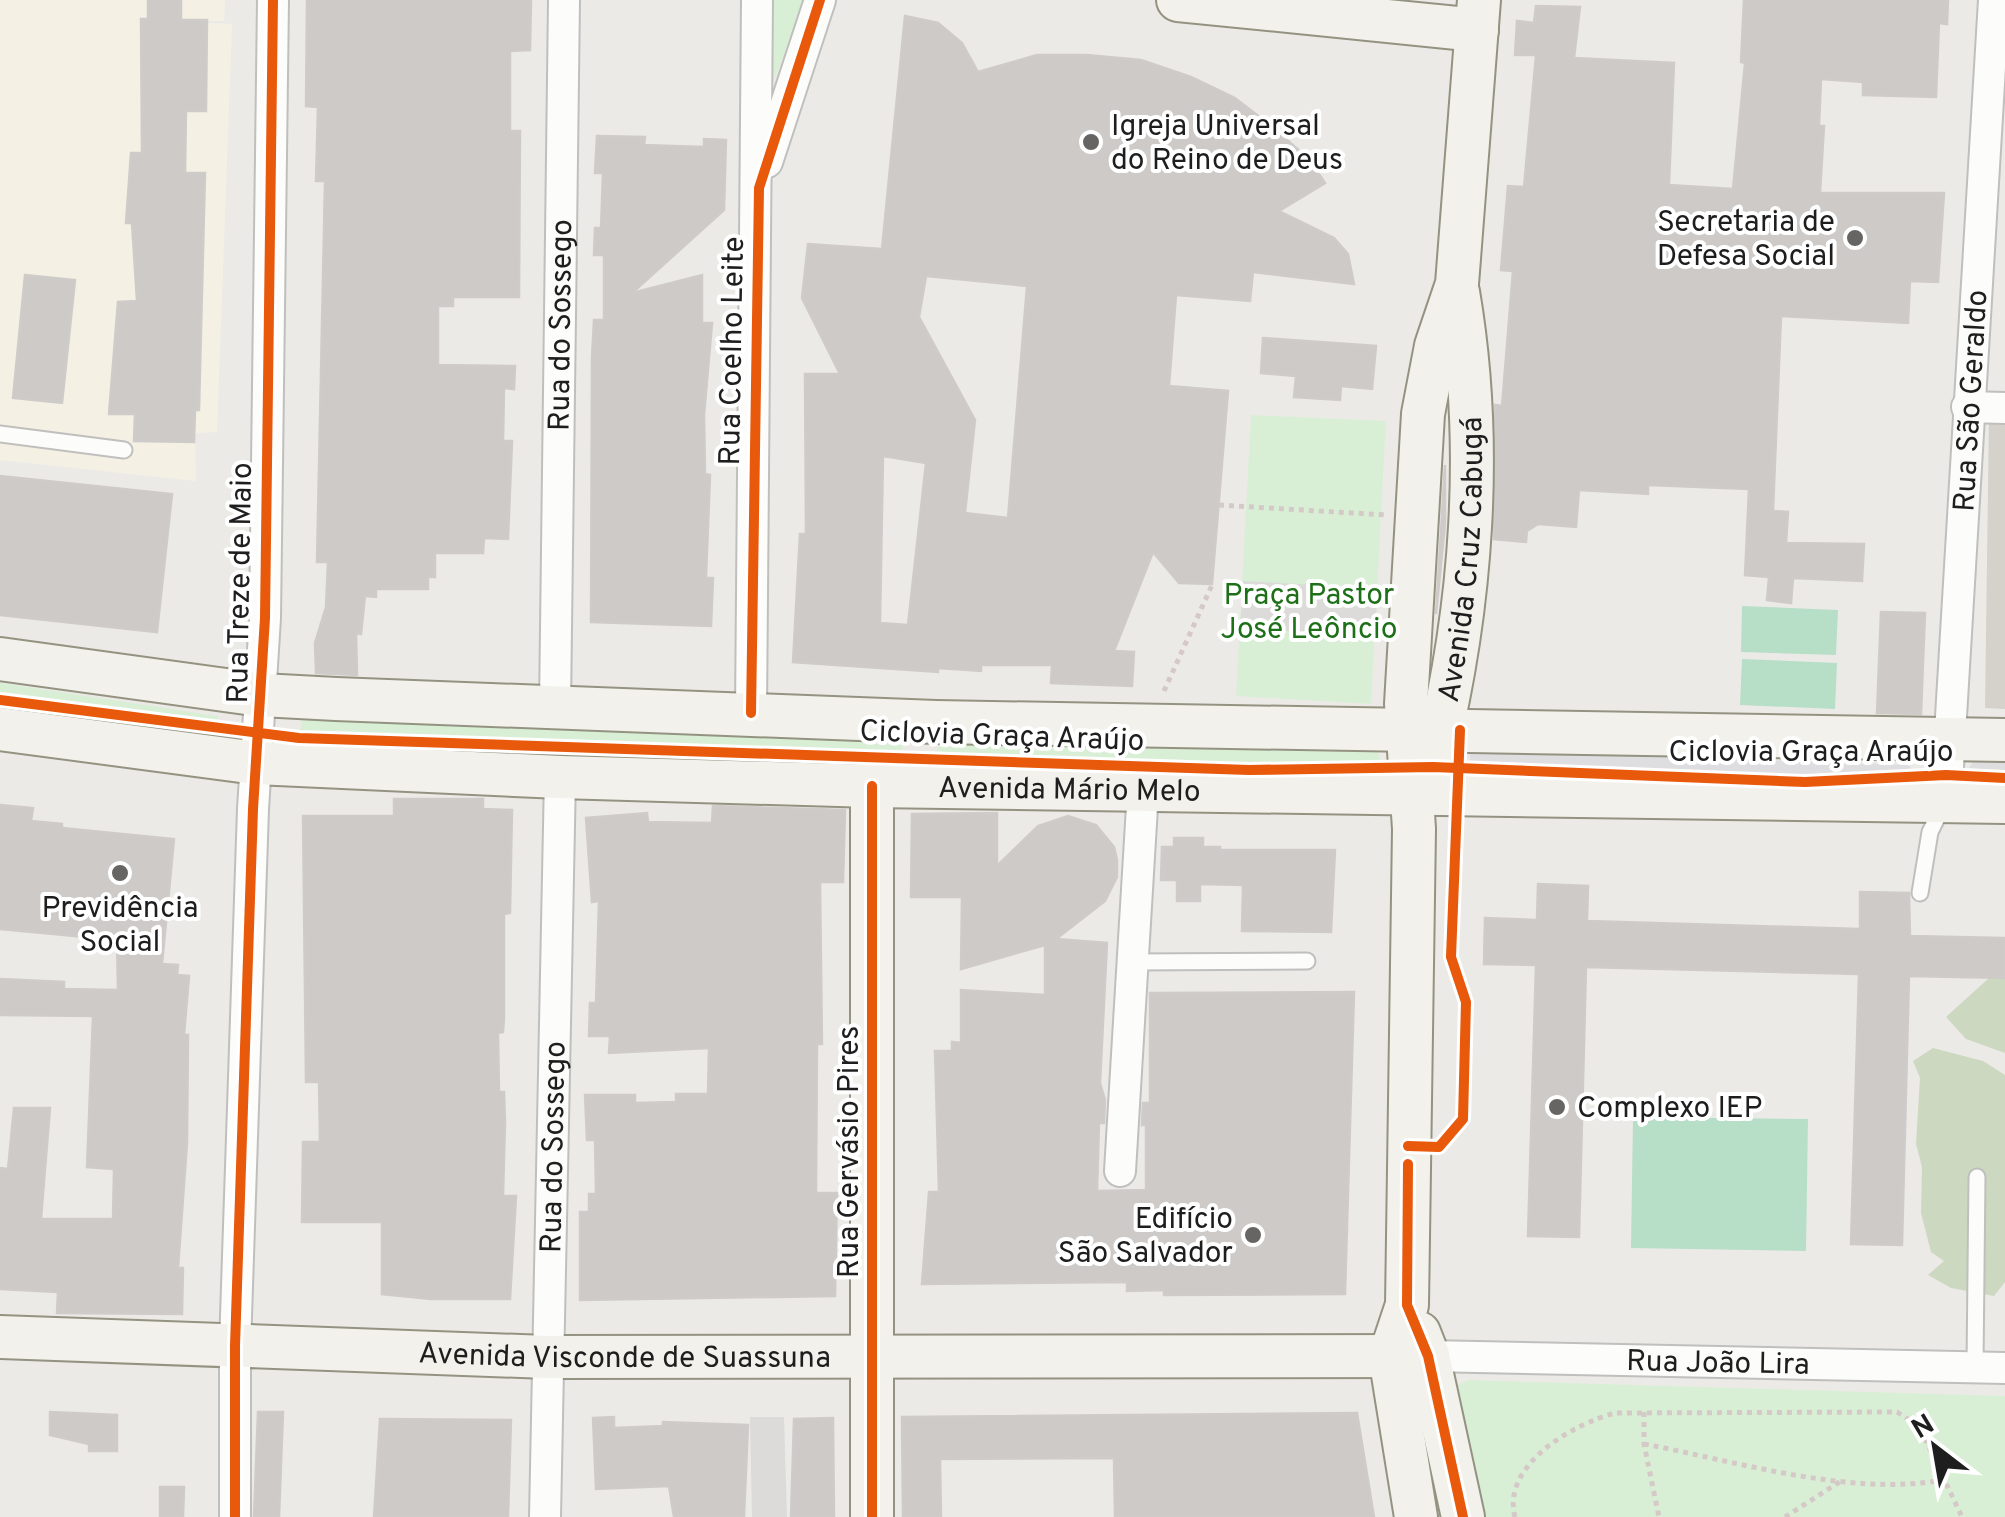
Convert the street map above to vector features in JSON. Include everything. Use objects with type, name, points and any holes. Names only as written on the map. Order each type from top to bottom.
[{"type":"main road","points":[[1178,0],[1478,15]]},
{"type":"main road","name":"Avenida Cruz Cabugá","points":[[1416,1517],[1407,1305],[1416,804],[1424,730],[1417,516],[1423,414],[1436,346],[1456,284],[1478,15]]},
{"type":"main road","name":"Avenida Cruz Cabugá","points":[[1424,730],[1460,638],[1471,452],[1468,352],[1456,284]]},
{"type":"main road","points":[[0,659],[261,695],[555,707],[1149,726],[2005,740]]},
{"type":"main road","name":"Avenida Mário Melo","points":[[0,729],[256,763],[560,777],[1143,790],[1416,804],[2005,802]]},
{"type":"main road","name":"Rua Gervásio Pires","points":[[872,786],[872,1517]]},
{"type":"main road","name":"Avenida Visconde de Suassuna","points":[[0,1338],[547,1357],[1410,1356]]},
{"type":"main road","name":"Avenida Cruz Cabugá","points":[[1410,1356],[1462,1517]]},
{"type":"street","name":"Rua Treze de Maio","points":[[235,1517],[235,1346],[261,695],[272,0]]},
{"type":"street","name":"Rua do Sossego","points":[[555,707],[564,0]]},
{"type":"street","name":"Rua Coelho Leite","points":[[751,712],[757,0]]},
{"type":"street","name":"Rua Coelho Leite","points":[[758,188],[820,0]]},
{"type":"street","name":"Rua São Geraldo","points":[[1946,800],[1994,0]]},
{"type":"street","points":[[1967,407],[2005,408]]},
{"type":"street","name":"Rua do Sossego","points":[[545,1517],[560,777]]},
{"type":"street","points":[[1120,1171],[1143,790]]},
{"type":"street","name":"Rua João Lira","points":[[1410,1356],[1990,1367]]},
{"type":"lane","points":[[0,434],[124,450]]},
{"type":"lane","points":[[1920,892],[1930,832],[1946,800]]},
{"type":"lane","points":[[1132,962],[1307,961]]},
{"type":"lane","points":[[1977,1177],[1990,1367]]},
{"type":"path","points":[[1219,506],[1417,516]]},
{"type":"path","points":[[1149,726],[1212,584]]},
{"type":"path","points":[[1644,1412],[1644,1444],[1659,1517]]},
{"type":"path","points":[[1515,1517],[1512,1496],[1518,1480],[1544,1451],[1601,1416],[1644,1412],[1897,1412],[1919,1426],[1962,1517]]},
{"type":"path","points":[[1644,1444],[1842,1480],[1915,1485],[1944,1480]]},
{"type":"path","points":[[1785,1517],[1842,1480]]},
{"type":"shaded area","points":[[0,0],[225,0],[224,21],[144,20],[232,24],[217,432],[195,433],[196,481],[0,460]]},
{"type":"shaded area","points":[[1989,413],[2005,414],[2005,709],[1985,708]]},
{"type":"shaded area","points":[[1243,581],[1378,588],[1375,635],[1240,629]]},
{"type":"shaded area","points":[[1491,751],[1909,765],[1916,780],[1470,778],[1470,754]]},
{"type":"shaded area","points":[[1973,762],[2005,762],[2005,778],[1986,778],[1974,785],[1965,774]]},
{"type":"shaded area","points":[[750,1417],[784,1417],[787,1517],[752,1517]]},
{"type":"green space","points":[[770,0],[806,0],[769,92]]},
{"type":"green space","name":"Praça Pastor José Leôncio","points":[[1251,415],[1386,421],[1371,704],[1236,696]]},
{"type":"green space","points":[[1742,606],[1838,610],[1836,655],[1741,652]]},
{"type":"green space","points":[[1742,659],[1837,663],[1835,709],[1740,705]]},
{"type":"green space","points":[[0,683],[218,716],[216,731],[208,741],[189,727],[0,700]]},
{"type":"green space","points":[[302,720],[910,736],[897,757],[297,747]]},
{"type":"green space","points":[[946,737],[1376,749],[1382,762],[1371,775],[932,756]]},
{"type":"green space","points":[[1989,978],[2005,978],[2005,1053],[1966,1039],[1946,1017]]},
{"type":"green space","points":[[1933,1048],[1983,1061],[2005,1075],[2005,1282],[1994,1296],[1951,1288],[1928,1275],[1944,1261],[1931,1252],[1921,1213],[1922,1167],[1916,1144],[1920,1078],[1913,1061]]},
{"type":"green space","points":[[1633,1117],[1808,1119],[1806,1251],[1631,1248]]},
{"type":"green space","points":[[1468,1380],[2005,1396],[2005,1517],[1485,1517],[1454,1395],[1458,1385]]},
{"type":"building","points":[[148,0],[181,0],[181,20],[207,20],[206,111],[186,111],[185,173],[205,173],[199,410],[195,410],[194,442],[134,441],[135,414],[109,414],[118,302],[137,301],[132,223],[126,223],[131,153],[142,153],[141,19],[148,19]]},
{"type":"building","points":[[307,0],[531,0],[530,50],[510,51],[510,131],[520,131],[519,297],[453,297],[453,306],[438,306],[438,365],[515,366],[514,389],[504,388],[503,441],[512,441],[508,539],[484,538],[483,553],[435,553],[435,577],[428,577],[428,589],[376,589],[376,597],[365,596],[361,634],[356,633],[357,675],[316,673],[315,643],[326,607],[328,562],[317,562],[325,181],[316,181],[318,107],[306,106]]},
{"type":"building","points":[[1744,0],[1948,0],[1947,24],[1939,23],[1936,97],[1863,95],[1863,82],[1821,79],[1819,126],[1824,126],[1820,193],[1944,193],[1938,282],[1910,281],[1908,323],[1781,316],[1773,511],[1788,512],[1786,543],[1864,544],[1862,581],[1793,578],[1791,603],[1767,600],[1769,577],[1745,575],[1749,489],[1648,485],[1648,494],[1579,490],[1576,527],[1538,524],[1527,531],[1526,542],[1494,539],[1495,405],[1502,406],[1513,271],[1501,270],[1508,186],[1524,187],[1536,55],[1515,55],[1517,21],[1534,23],[1536,6],[1580,7],[1574,58],[1674,63],[1669,185],[1733,189],[1745,63],[1741,62]]},
{"type":"building","points":[[905,16],[938,23],[962,43],[978,72],[1037,55],[1087,55],[1141,60],[1191,77],[1235,98],[1270,125],[1310,160],[1325,183],[1279,211],[1334,238],[1348,254],[1354,284],[1253,272],[1250,301],[1176,295],[1169,386],[1228,391],[1212,584],[1179,583],[1153,552],[1114,651],[1134,652],[1132,686],[1051,683],[1052,665],[981,665],[981,671],[938,668],[938,672],[793,662],[800,534],[806,534],[805,374],[840,374],[802,298],[808,244],[882,249]],"holes":[[[926,276],[1027,286],[1008,518],[965,513],[975,420],[919,317]],[[883,456],[926,463],[908,625],[880,623]]]},
{"type":"building","points":[[597,136],[645,137],[644,145],[704,147],[704,139],[726,140],[724,210],[632,293],[702,275],[702,323],[712,323],[704,415],[705,474],[710,475],[706,578],[713,578],[711,626],[591,622],[592,357],[594,320],[604,320],[604,255],[594,255],[595,228],[601,228],[603,173],[595,173]]},
{"type":"building","points":[[25,275],[75,280],[62,403],[13,398]]},
{"type":"building","points":[[1263,338],[1376,346],[1372,389],[1341,386],[1340,400],[1294,397],[1296,376],[1261,373]]},
{"type":"building","points":[[1445,465],[1445,524],[1436,614]]},
{"type":"building","points":[[0,476],[172,494],[157,632],[0,615]]},
{"type":"building","points":[[1881,612],[1925,613],[1921,714],[1877,713]]},
{"type":"building","points":[[394,799],[483,799],[483,809],[512,810],[510,913],[504,914],[504,1018],[503,1032],[498,1033],[499,1092],[504,1092],[505,1122],[503,1196],[516,1196],[510,1299],[431,1299],[382,1294],[382,1222],[302,1222],[303,1142],[320,1142],[319,1082],[306,1082],[303,816],[394,816]]},
{"type":"building","points":[[0,805],[33,808],[31,821],[62,824],[62,828],[174,839],[162,964],[178,965],[177,975],[189,976],[184,1035],[188,1035],[187,1143],[178,1268],[183,1268],[182,1314],[57,1313],[58,1292],[0,1289],[0,1168],[8,1169],[14,1108],[50,1108],[41,1219],[113,1219],[114,1169],[87,1167],[93,1016],[0,1015],[0,979],[64,982],[64,989],[118,990],[117,940],[0,929]]},
{"type":"building","points":[[713,806],[845,810],[843,882],[820,882],[822,1044],[817,1044],[816,1193],[837,1193],[835,1296],[580,1300],[580,1212],[589,1212],[589,1194],[596,1194],[595,1140],[587,1140],[585,1095],[635,1095],[635,1103],[676,1102],[676,1094],[708,1094],[709,1048],[609,1053],[610,1036],[589,1036],[590,1003],[596,1003],[599,901],[592,902],[586,818],[647,813],[648,822],[712,823]]},
{"type":"building","points":[[997,813],[997,866],[1038,826],[1068,816],[1096,825],[1114,847],[1117,877],[1105,901],[1056,939],[1107,943],[1100,1083],[1105,1100],[1104,1123],[1099,1123],[1097,1191],[1146,1190],[1146,1125],[1142,1125],[1143,1103],[1150,1103],[1150,993],[1354,992],[1345,1294],[1164,1295],[1164,1290],[1127,1291],[1127,1282],[922,1284],[929,1192],[939,1192],[935,1051],[952,1051],[952,1042],[961,1043],[961,990],[1045,995],[1045,945],[961,969],[962,897],[911,897],[912,814]]},
{"type":"building","points":[[1174,838],[1203,838],[1203,847],[1220,850],[1335,850],[1331,932],[1242,931],[1243,885],[1200,884],[1200,901],[1177,901],[1177,880],[1161,880],[1162,847],[1174,847]]},
{"type":"building","name":"Complexo IEP","points":[[1538,884],[1588,886],[1587,921],[1860,929],[1860,892],[1909,893],[1910,936],[2005,938],[2005,978],[1909,976],[1902,1245],[1851,1244],[1859,974],[1586,967],[1579,1237],[1528,1236],[1536,965],[1484,964],[1485,918],[1537,920]]},
{"type":"building","points":[[50,1412],[117,1415],[117,1451],[89,1451],[89,1444],[50,1435]]},
{"type":"building","points":[[258,1412],[283,1412],[279,1517],[254,1517]]},
{"type":"building","points":[[1357,1413],[1374,1517],[1115,1517],[1114,1458],[940,1459],[941,1517],[903,1517],[902,1417]]},
{"type":"building","points":[[614,1417],[614,1428],[663,1426],[663,1422],[748,1425],[744,1517],[674,1517],[669,1486],[596,1489],[593,1418]]},
{"type":"building","points":[[833,1418],[834,1517],[791,1517],[794,1419]]},
{"type":"building","points":[[380,1419],[511,1420],[508,1517],[374,1517]]},
{"type":"building","points":[[160,1487],[184,1487],[183,1517],[160,1517]]},
{"type":"cycle path","points":[[235,1517],[235,1346],[253,809],[265,618],[273,0]]},
{"type":"cycle path","points":[[751,713],[759,188],[820,0]]},
{"type":"cycle path","name":"Ciclovia Graça Araújo","points":[[0,700],[299,738],[1249,770],[1433,767],[1805,782],[1946,775],[2005,778]]},
{"type":"cycle path","points":[[1408,1146],[1439,1147],[1463,1119],[1466,1002],[1451,957],[1460,730]]},
{"type":"cycle path","points":[[872,786],[872,1517]]},
{"type":"cycle path","points":[[1408,1164],[1407,1305],[1428,1356],[1463,1517]]},
{"type":"place","name":"Igreja Universal do Reino de Deus","points":[[1091,142]]},
{"type":"place","name":"Secretaria de Defesa Social","points":[[1855,238]]},
{"type":"place","name":"Previdência Social","points":[[120,873]]},
{"type":"place","name":"Complexo IEP","points":[[1557,1107]]},
{"type":"place","name":"Edifício São Salvador","points":[[1253,1235]]}]
